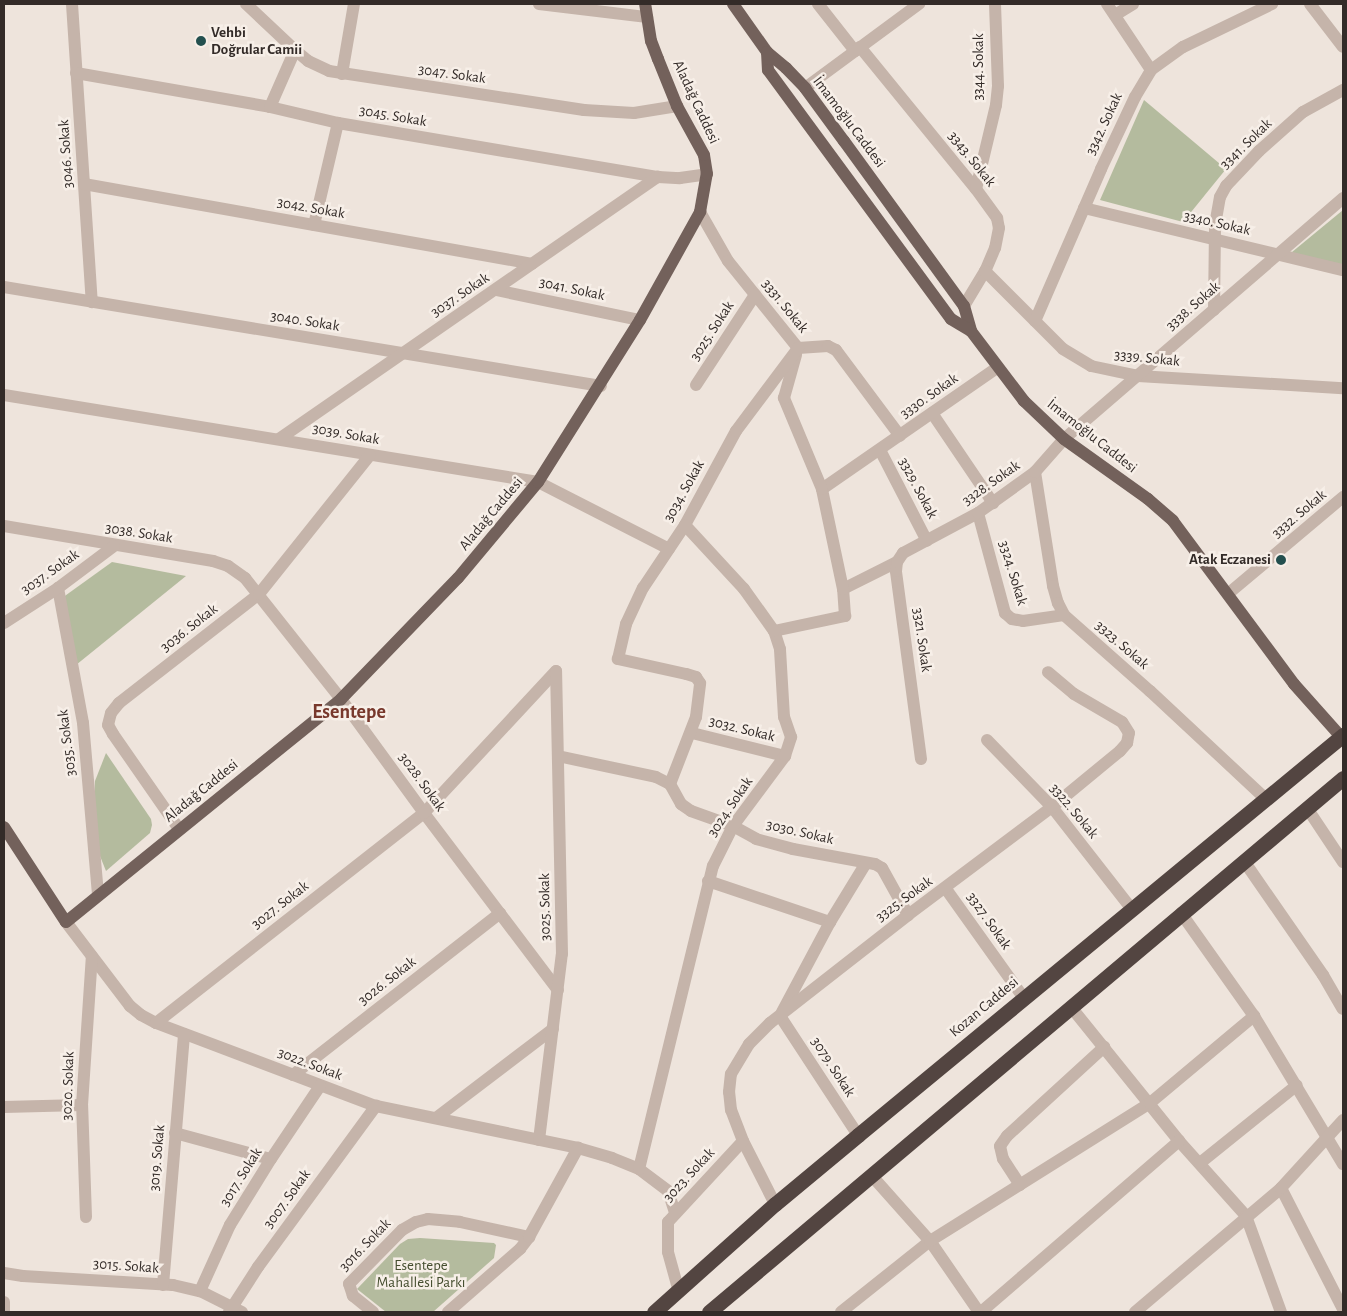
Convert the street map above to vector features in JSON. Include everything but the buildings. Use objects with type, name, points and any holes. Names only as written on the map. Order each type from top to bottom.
[{"type":"highway","name":"Kozan Caddesi","points":[[654,1312],[679,1292],[775,1204],[1131,908],[1342,737]]},
{"type":"highway","points":[[709,1312],[1343,778]]},
{"type":"main road","name":"Aladağ Caddesi","points":[[66,922],[342,699],[458,578],[538,482],[601,386],[700,212],[707,174],[704,156],[677,106],[651,41],[645,4]]},
{"type":"main road","name":"İmamoğlu Caddesi","points":[[733,4],[767,52],[786,68],[804,88],[964,306],[971,331],[997,368],[1024,401],[1064,439],[1148,500],[1173,521],[1229,593],[1294,684],[1342,737]]},
{"type":"main road","points":[[767,52],[768,70],[951,319],[971,331]]},
{"type":"main road","name":"3022. Sokak","points":[[4,828],[66,922]]},
{"type":"street","name":"3046. Sokak","points":[[72,4],[92,302]]},
{"type":"street","name":"3047. Sokak","points":[[246,4],[295,50],[316,65],[342,74],[584,110],[634,113],[677,106]]},
{"type":"street","points":[[342,74],[354,4]]},
{"type":"street","points":[[539,4],[647,17]]},
{"type":"street","name":"3343. Sokak","points":[[818,4],[976,189],[997,218],[998,228],[995,248],[985,271],[964,306]]},
{"type":"street","points":[[804,88],[919,4]]},
{"type":"street","name":"3344. Sokak","points":[[976,189],[996,105],[998,86],[995,4]]},
{"type":"street","points":[[1108,4],[1151,70]]},
{"type":"street","points":[[1115,15],[1133,4]]},
{"type":"street","name":"3342. Sokak","points":[[1035,321],[1135,97],[1151,70],[1183,47],[1272,4]]},
{"type":"street","points":[[1310,4],[1343,47]]},
{"type":"street","points":[[270,107],[295,50]]},
{"type":"street","name":"3045. Sokak","points":[[76,73],[270,107],[338,123],[658,177],[680,178],[707,174]]},
{"type":"street","name":"3341. Sokak","points":[[1214,310],[1214,239],[1220,197],[1237,173],[1303,112],[1343,90]]},
{"type":"street","points":[[314,225],[338,123]]},
{"type":"street","name":"3037. Sokak","points":[[279,439],[658,177]]},
{"type":"street","name":"3042. Sokak","points":[[84,184],[532,264]]},
{"type":"street","name":"3338. Sokak","points":[[1064,439],[1343,198]]},
{"type":"street","name":"3340. Sokak","points":[[1084,208],[1343,270]]},
{"type":"street","name":"3331. Sokak","points":[[700,212],[728,261],[788,333],[798,348],[828,346],[836,350],[900,436]]},
{"type":"street","name":"3339. Sokak","points":[[985,271],[1063,349],[1076,359],[1104,369],[1138,376],[1343,388]]},
{"type":"street","name":"3040. Sokak","points":[[4,287],[601,386]]},
{"type":"street","name":"3041. Sokak","points":[[496,290],[640,320]]},
{"type":"street","name":"3025. Sokak","points":[[696,385],[755,295]]},
{"type":"street","points":[[774,631],[845,616],[842,588],[822,489],[784,398],[798,348]]},
{"type":"street","name":"3034. Sokak","points":[[692,733],[700,691],[696,677],[618,659],[626,624],[633,607],[686,525],[736,432],[798,348]]},
{"type":"street","name":"3330. Sokak","points":[[822,489],[997,368]]},
{"type":"street","name":"3039. Sokak","points":[[4,395],[538,482],[669,549]]},
{"type":"street","points":[[932,413],[993,503]]},
{"type":"street","name":"3328. Sokak","points":[[927,541],[978,513],[1035,472],[1064,439]]},
{"type":"street","name":"3329. Sokak","points":[[880,450],[927,541]]},
{"type":"street","name":"3036. Sokak","points":[[179,830],[112,734],[108,725],[111,713],[119,703],[259,594],[370,455]]},
{"type":"street","name":"3323. Sokak","points":[[1035,472],[1053,586],[1064,615],[1150,691],[1266,799]]},
{"type":"street","name":"3332. Sokak","points":[[1229,593],[1343,497]]},
{"type":"street","name":"3324. Sokak","points":[[978,513],[1005,613],[1012,619],[1023,621],[1064,615]]},
{"type":"street","name":"3024. Sokak","points":[[639,1168],[669,1052],[708,881],[733,826],[785,756],[790,737],[784,716],[780,649],[774,631],[744,589],[686,525]]},
{"type":"street","name":"3038. Sokak","points":[[4,526],[114,546],[213,561],[228,566],[245,578],[259,594]]},
{"type":"street","points":[[842,588],[897,562],[903,553],[927,541]]},
{"type":"street","name":"3037. Sokak","points":[[4,623],[58,588],[114,546]]},
{"type":"street","name":"3321. Sokak","points":[[897,562],[896,571],[921,759]]},
{"type":"street","name":"3035. Sokak","points":[[58,588],[83,723],[98,895]]},
{"type":"street","name":"3028. Sokak","points":[[259,594],[342,699],[424,813],[558,990]]},
{"type":"street","name":"3025. Sokak","points":[[539,1140],[558,990],[562,925],[556,671]]},
{"type":"street","name":"3027. Sokak","points":[[156,1023],[424,813],[556,671]]},
{"type":"street","name":"3325. Sokak","points":[[775,1204],[742,1141],[731,1110],[729,1092],[732,1074],[749,1044],[780,1016],[908,915],[946,889],[1052,807],[1120,751],[1127,743],[1129,733],[1122,722],[1074,694],[1048,672]]},
{"type":"street","points":[[558,756],[645,773],[670,784],[692,733]]},
{"type":"street","name":"3032. Sokak","points":[[692,733],[785,756]]},
{"type":"street","name":"3322. Sokak","points":[[987,740],[1052,807],[1131,908]]},
{"type":"street","name":"3030. Sokak","points":[[670,784],[681,804],[691,811],[733,826],[756,839],[882,868],[908,915]]},
{"type":"street","points":[[1307,808],[1343,862]]},
{"type":"street","points":[[1244,861],[1323,975],[1343,1009]]},
{"type":"street","points":[[780,1016],[830,922],[866,863]]},
{"type":"street","points":[[708,881],[830,922]]},
{"type":"street","name":"3327. Sokak","points":[[946,889],[1023,997]]},
{"type":"street","name":"3026. Sokak","points":[[293,1075],[500,913]]},
{"type":"street","points":[[1182,913],[1254,1016],[1328,1135],[1343,1164]]},
{"type":"street","name":"3022. Sokak","points":[[66,922],[130,1006],[141,1015],[156,1023],[376,1106],[578,1148],[639,1168],[668,1191],[675,1213]]},
{"type":"street","name":"3020. Sokak","points":[[86,1218],[82,1106],[92,956]]},
{"type":"street","points":[[1071,1007],[1179,1141],[1246,1216],[1281,1312]]},
{"type":"street","name":"3079. Sokak","points":[[780,1016],[858,1135]]},
{"type":"street","points":[[841,1312],[930,1241],[1150,1103],[1254,1016]]},
{"type":"street","points":[[436,1118],[553,1029]]},
{"type":"street","name":"3019. Sokak","points":[[162,1285],[184,1034]]},
{"type":"street","points":[[1020,1185],[1003,1159],[1000,1146],[1007,1136],[1104,1048]]},
{"type":"street","points":[[1200,1163],[1297,1085]]},
{"type":"street","name":"3017. Sokak","points":[[200,1291],[230,1225],[320,1086]]},
{"type":"street","points":[[4,1108],[82,1106]]},
{"type":"street","name":"3007. Sokak","points":[[234,1310],[376,1106]]},
{"type":"street","points":[[1135,1312],[1281,1188],[1343,1120]]},
{"type":"street","points":[[176,1133],[271,1159]]},
{"type":"street","name":"3023. Sokak","points":[[679,1292],[668,1252],[668,1222],[742,1141]]},
{"type":"street","points":[[872,1176],[930,1241],[980,1312],[1179,1141]]},
{"type":"street","points":[[448,1312],[520,1249],[529,1237],[578,1148]]},
{"type":"street","points":[[1281,1188],[1343,1309]]},
{"type":"street","name":"3016. Sokak","points":[[374,1312],[353,1296],[349,1284],[354,1276],[408,1225],[428,1219],[529,1237]]},
{"type":"street","name":"3015. Sokak","points":[[4,1272],[23,1276],[162,1285],[200,1291],[234,1310]]},
{"type":"street","points":[[4,1302],[4,1312]]},
{"type":"green space","points":[[1144,100],[1226,169],[1183,222],[1100,200]]},
{"type":"green space","points":[[1343,210],[1343,266],[1286,257]]},
{"type":"green space","points":[[112,562],[186,576],[76,665],[62,598]]},
{"type":"green space","points":[[106,753],[151,819],[152,825],[150,833],[106,871],[96,846],[94,810],[95,781]]},
{"type":"green space","name":"Esentepe Mahallesi Parkı","points":[[420,1238],[494,1243],[496,1245],[494,1258],[433,1312],[386,1312],[357,1289],[400,1244],[408,1239]]},
{"type":"place","name":"Vehbi Doğrular Camii","points":[[201,41]]},
{"type":"place","name":"Atak Eczanesi","points":[[1281,560]]},
{"type":"district","name":"Esentepe","points":[[349,712]]}]
